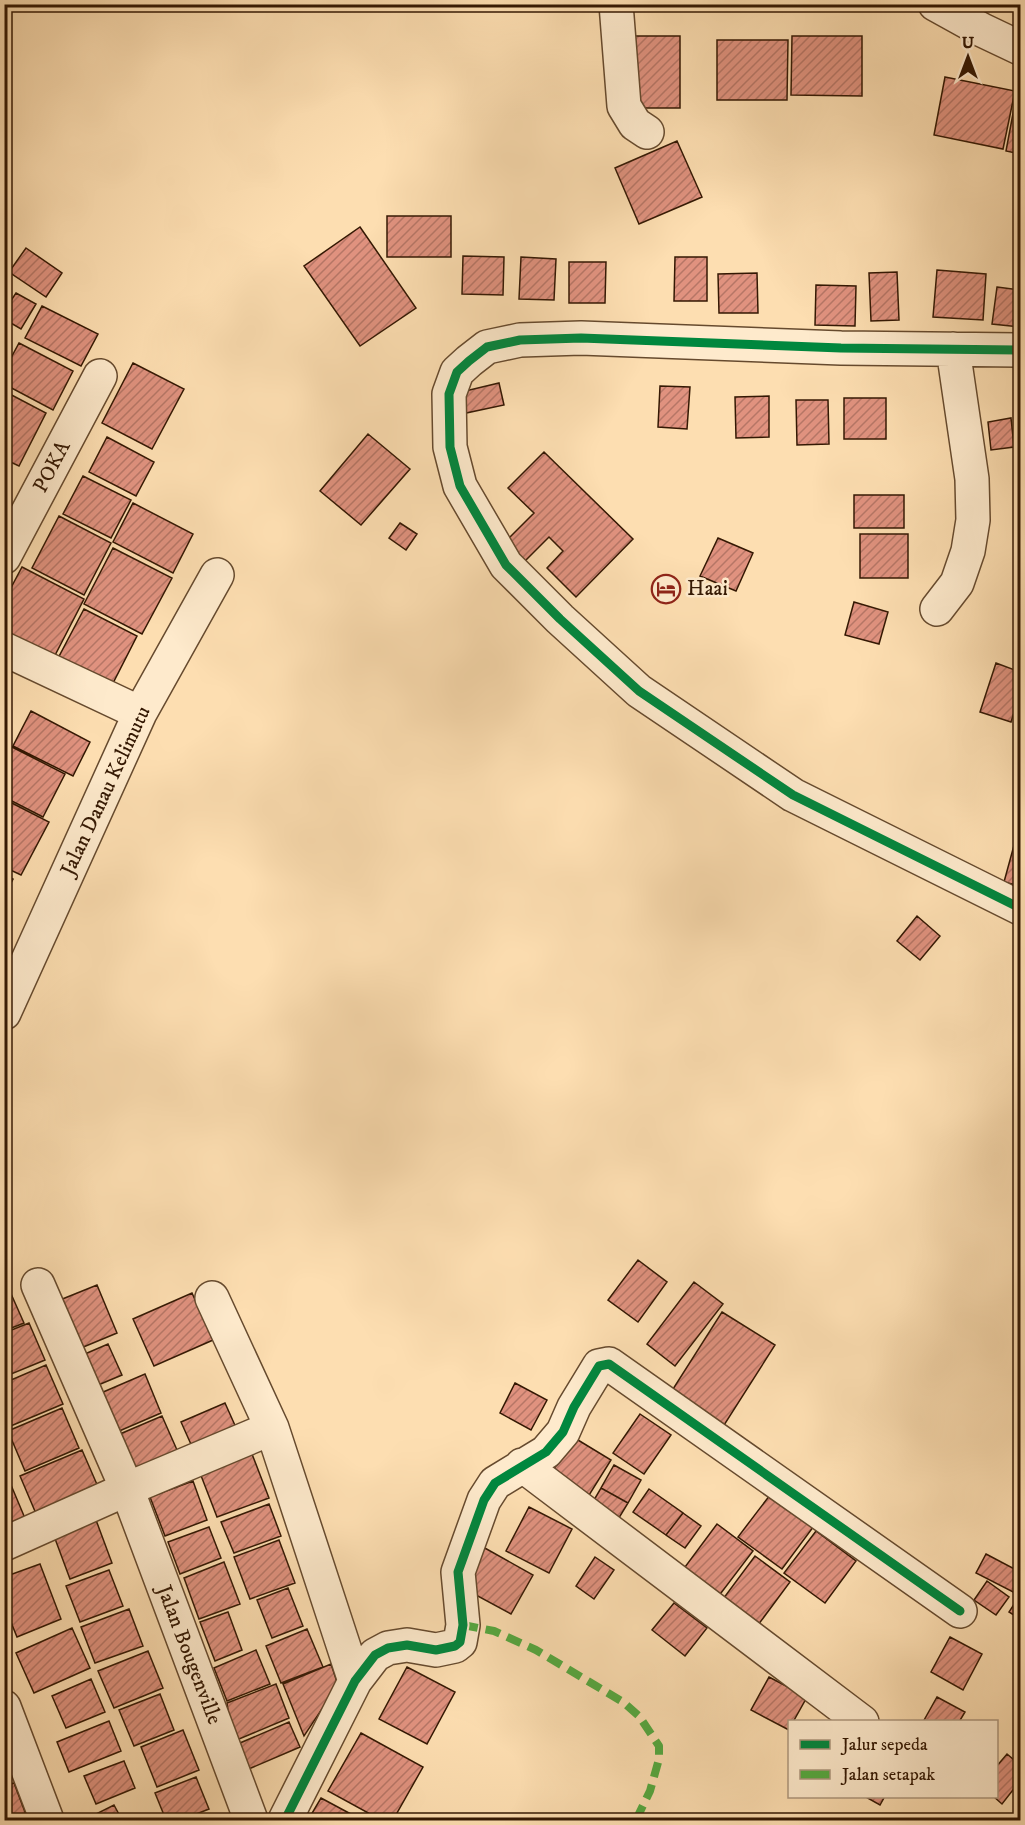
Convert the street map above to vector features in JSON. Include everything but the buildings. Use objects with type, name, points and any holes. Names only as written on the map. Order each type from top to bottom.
[{"type":"street","points":[[616,4],[624,106],[635,124],[647,132]]},
{"type":"street","points":[[935,4],[1020,48]]},
{"type":"street","points":[[1020,350],[841,348],[581,338],[520,340],[487,347],[457,372],[449,394],[450,447],[460,486],[506,564],[560,619],[639,691],[793,795],[1020,908]]},
{"type":"street","points":[[937,609],[957,583],[968,551],[973,520],[972,479],[953,349]]},
{"type":"street","name":"POKA","points":[[4,557],[100,376]]},
{"type":"street","name":"Jalan Danau Kelimutu","points":[[4,1013],[140,713],[217,575]]},
{"type":"street","points":[[4,649],[140,713]]},
{"type":"street","name":"Jalan Bougenville","points":[[38,1285],[127,1489],[251,1821]]},
{"type":"street","points":[[212,1298],[272,1428],[355,1681]]},
{"type":"street","points":[[285,1821],[355,1681],[375,1655],[388,1648],[407,1645],[436,1650],[455,1646],[460,1642],[463,1625],[458,1572],[484,1500],[495,1483],[546,1452],[563,1432],[574,1407],[599,1366],[609,1364],[960,1611]]},
{"type":"street","points":[[4,1544],[272,1428]]},
{"type":"street","points":[[522,1465],[859,1720]]},
{"type":"street","points":[[6,1718],[47,1821]]},
{"type":"marked path","points":[[463,1625],[494,1631],[536,1650],[623,1702],[639,1716],[659,1746],[659,1759],[650,1791],[636,1820]]},
{"type":"cycle path","points":[[1020,350],[841,348],[581,338],[520,340],[487,347],[457,372],[449,394],[450,447],[460,486],[506,565],[560,619],[639,691],[793,795],[1020,908]]},
{"type":"cycle path","points":[[285,1820],[355,1681],[375,1655],[388,1648],[407,1645],[436,1650],[455,1646],[460,1642],[463,1625],[458,1572],[484,1500],[495,1483],[546,1452],[563,1432],[574,1407],[599,1366],[609,1364],[960,1611]]},
{"type":"place","name":"Haai","points":[[666,589]]}]
